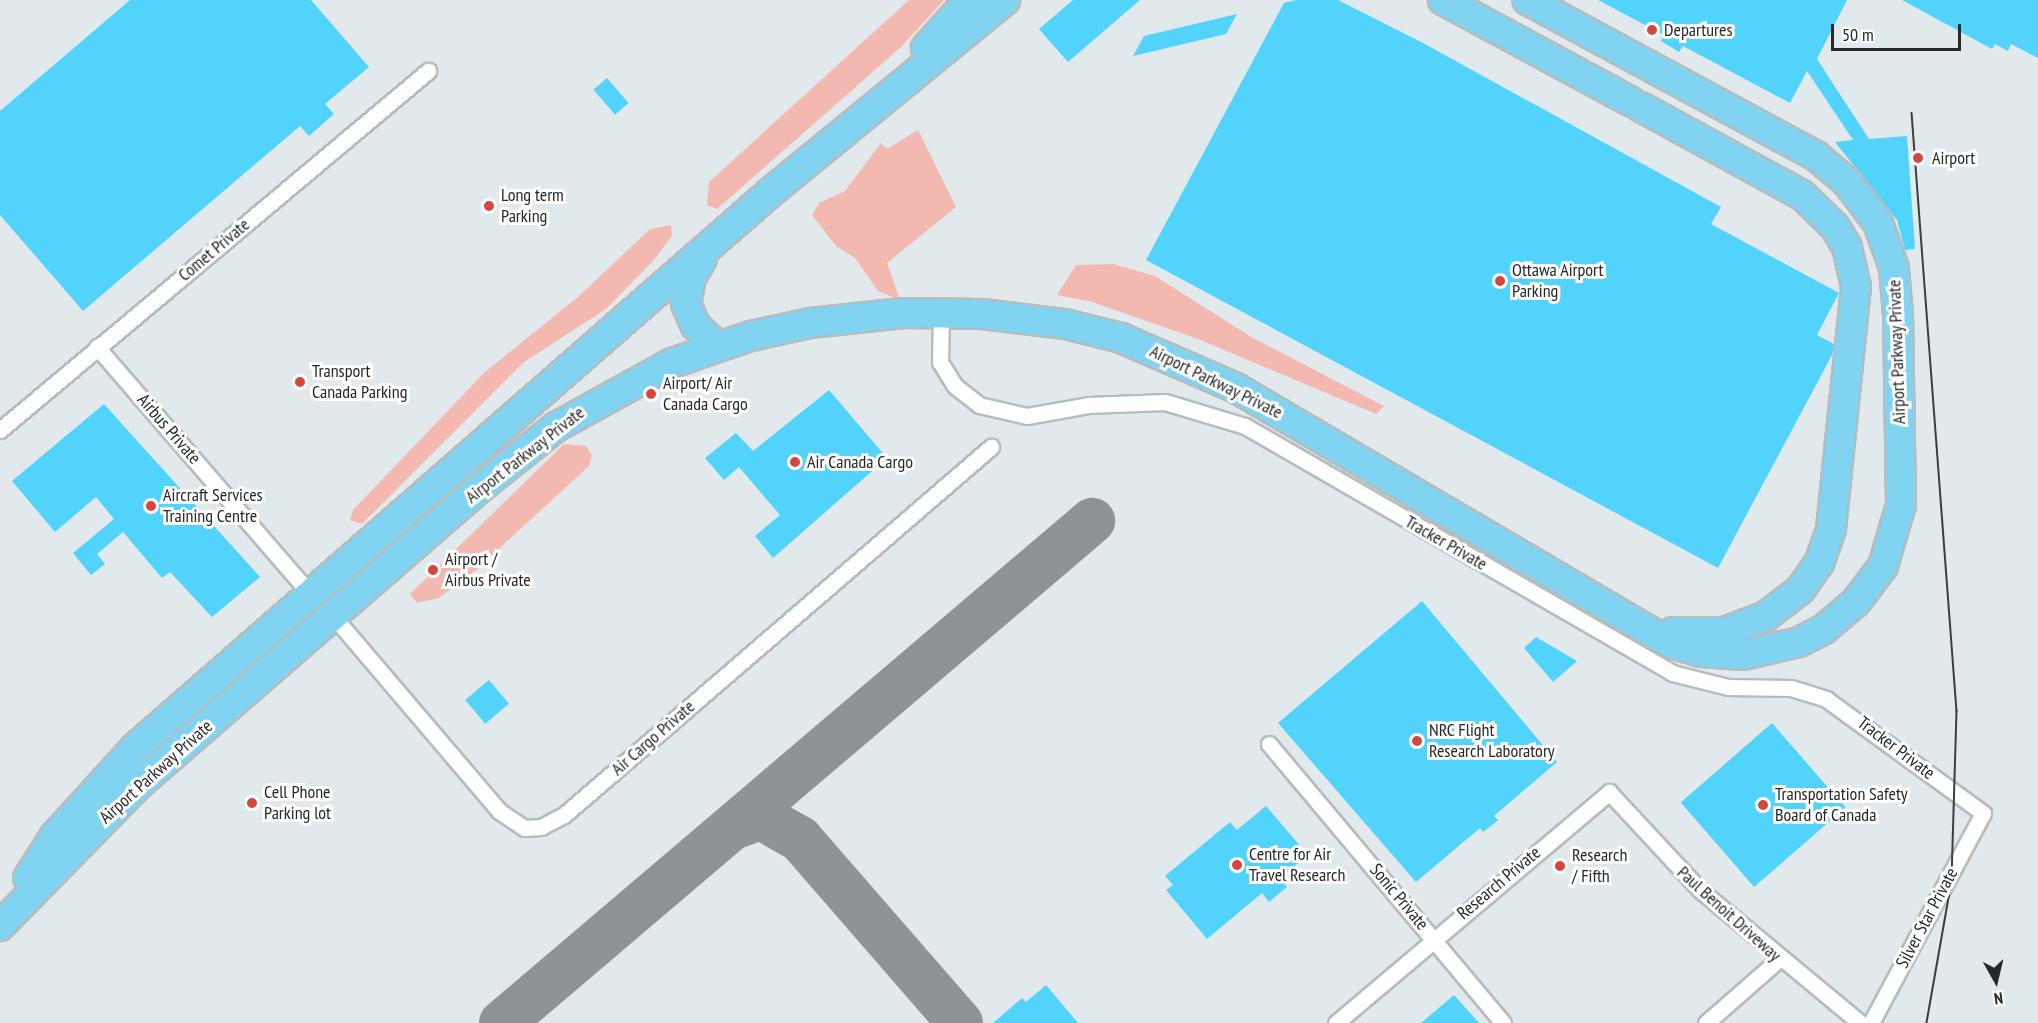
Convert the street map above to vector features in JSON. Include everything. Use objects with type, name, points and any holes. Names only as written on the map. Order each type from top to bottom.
[{"type":"highway","name":"Airport Parkway Private","points":[[857,122],[969,0]]},
{"type":"highway","name":"Airport Parkway Private","points":[[0,924],[54,837],[107,778],[310,594],[732,226],[1005,0]]},
{"type":"highway","name":"Airport Parkway Private","points":[[1443,0],[1784,184],[1824,213],[1847,247],[1856,297],[1831,529],[1810,577],[1766,616],[1724,632],[1683,634],[1625,617]]},
{"type":"highway","name":"Airport Parkway Private","points":[[0,924],[138,785],[334,617],[504,466],[556,427],[642,377],[717,346],[810,323],[941,312],[1065,324],[1178,360],[1268,406],[1668,642],[1700,652],[1743,655],[1799,642],[1839,618],[1872,584],[1892,546],[1901,487],[1894,268],[1865,203],[1816,156],[1527,0]]},
{"type":"highway","points":[[717,346],[689,315],[686,291],[699,262],[732,226]]},
{"type":"highway","points":[[310,594],[334,617]]},
{"type":"street","name":"Comet Private","points":[[0,430],[428,71]]},
{"type":"street","name":"Tracker Private","points":[[941,312],[940,362],[955,386],[980,405],[1027,416],[1088,405],[1165,402],[1245,426],[1672,673],[1728,687],[1791,688],[1826,699],[1983,813]]},
{"type":"street","name":"Airbus Private","points":[[97,347],[310,594]]},
{"type":"street","name":"Air Cargo Private","points":[[334,617],[499,811],[524,828],[541,827],[564,814],[991,447]]},
{"type":"street","name":"Sonic Private","points":[[1269,744],[1503,1023]]},
{"type":"street","name":"Research Private","points":[[1336,1023],[1433,938],[1609,792]]},
{"type":"street","name":"Paul Benoit Driveway","points":[[1609,792],[1684,875],[1779,959],[1860,1023]]},
{"type":"street","name":"Silver Star Private","points":[[1871,1023],[1983,813]]},
{"type":"street","points":[[1706,1023],[1779,959]]},
{"type":"shaded area","points":[[909,0],[944,0],[900,48],[717,209],[707,205],[709,182]]},
{"type":"shaded area","points":[[918,130],[956,207],[887,263],[900,300],[878,291],[855,258],[836,246],[812,215],[819,203],[845,191],[881,143],[887,149]]},
{"type":"shaded area","points":[[671,225],[672,236],[653,261],[606,309],[524,362],[362,524],[350,520],[353,510],[485,372],[578,297],[650,229]]},
{"type":"shaded area","points":[[1113,264],[1155,276],[1253,338],[1384,406],[1376,414],[1198,339],[1092,302],[1057,295],[1076,265]]},
{"type":"shaded area","points":[[564,444],[586,446],[592,455],[589,466],[476,570],[439,598],[417,603],[410,594]]},
{"type":"building","points":[[130,0],[311,0],[369,67],[325,104],[334,114],[309,136],[300,126],[83,311],[0,215],[0,111]]},
{"type":"building","points":[[1073,0],[1140,0],[1068,62],[1039,29]]},
{"type":"building","name":"Ottawa Airport Parking","points":[[1296,0],[1338,0],[1423,43],[1721,207],[1711,224],[1839,293],[1817,335],[1834,344],[1832,355],[1718,568],[1146,260],[1284,3]]},
{"type":"building","points":[[1598,0],[1847,0],[1817,59],[1869,139],[1907,136],[1915,249],[1905,250],[1897,220],[1835,142],[1853,140],[1807,71],[1790,103],[1683,46],[1679,52],[1661,41],[1664,35]]},
{"type":"building","points":[[1902,0],[2038,0],[2038,58],[2011,44],[2008,51],[1995,44],[1992,49]]},
{"type":"building","points":[[1237,14],[1226,34],[1133,56],[1144,36]]},
{"type":"building","points":[[607,78],[629,103],[615,115],[593,90]]},
{"type":"building","name":"Air Canada Cargo","points":[[829,390],[887,458],[773,558],[755,536],[780,515],[739,467],[724,480],[705,458],[736,433],[753,451]]},
{"type":"building","points":[[104,404],[260,577],[212,617],[170,572],[162,578],[123,532],[97,554],[105,564],[91,575],[73,553],[114,519],[96,497],[55,532],[12,481]]},
{"type":"building","name":"NRC Flight Research Laboratory","points":[[1422,601],[1557,762],[1494,816],[1498,820],[1491,826],[1483,832],[1480,828],[1416,882],[1278,723]]},
{"type":"building","points":[[1536,637],[1577,661],[1553,682],[1524,648]]},
{"type":"building","points":[[489,680],[509,704],[485,724],[465,700]]},
{"type":"building","name":"Transportation Safety Board of Canada","points":[[1772,723],[1845,808],[1754,887],[1681,802]]},
{"type":"building","name":"Centre for Air Travel Research","points":[[1266,806],[1308,855],[1280,878],[1287,887],[1269,902],[1262,893],[1207,939],[1166,890],[1173,885],[1165,876],[1230,822],[1237,830]]},
{"type":"building","points":[[1046,985],[1078,1023],[993,1023],[1022,998],[1026,1002]]},
{"type":"building","points":[[1454,995],[1479,1023],[1421,1023]]},
{"type":"taxiway","points":[[502,1023],[1092,521]]},
{"type":"taxiway","points":[[733,827],[761,817],[800,839],[960,1023]]},
{"type":"tram line","points":[[1912,113],[1957,711],[1952,881],[1927,1023]]},
{"type":"place","name":"Departures","points":[[1652,30]]},
{"type":"place","name":"Airport","points":[[1918,158]]},
{"type":"place","name":"Long term Parking","points":[[489,206]]},
{"type":"place","name":"Ottawa Airport Parking","points":[[1500,281]]},
{"type":"place","name":"Transport Canada Parking","points":[[300,382]]},
{"type":"place","name":"Airport/ Air Canada Cargo","points":[[651,394]]},
{"type":"place","name":"Air Canada Cargo","points":[[795,462]]},
{"type":"place","name":"Aircraft Services Training Centre","points":[[151,506]]},
{"type":"place","name":"Airport / Airbus Private","points":[[433,570]]},
{"type":"place","name":"NRC Flight Research Laboratory","points":[[1417,741]]},
{"type":"place","name":"Cell Phone Parking lot","points":[[252,803]]},
{"type":"place","name":"Transportation Safety Board of Canada","points":[[1763,805]]},
{"type":"place","name":"Centre for Air Travel Research","points":[[1237,865]]},
{"type":"place","name":"Research / Fifth","points":[[1560,866]]}]
